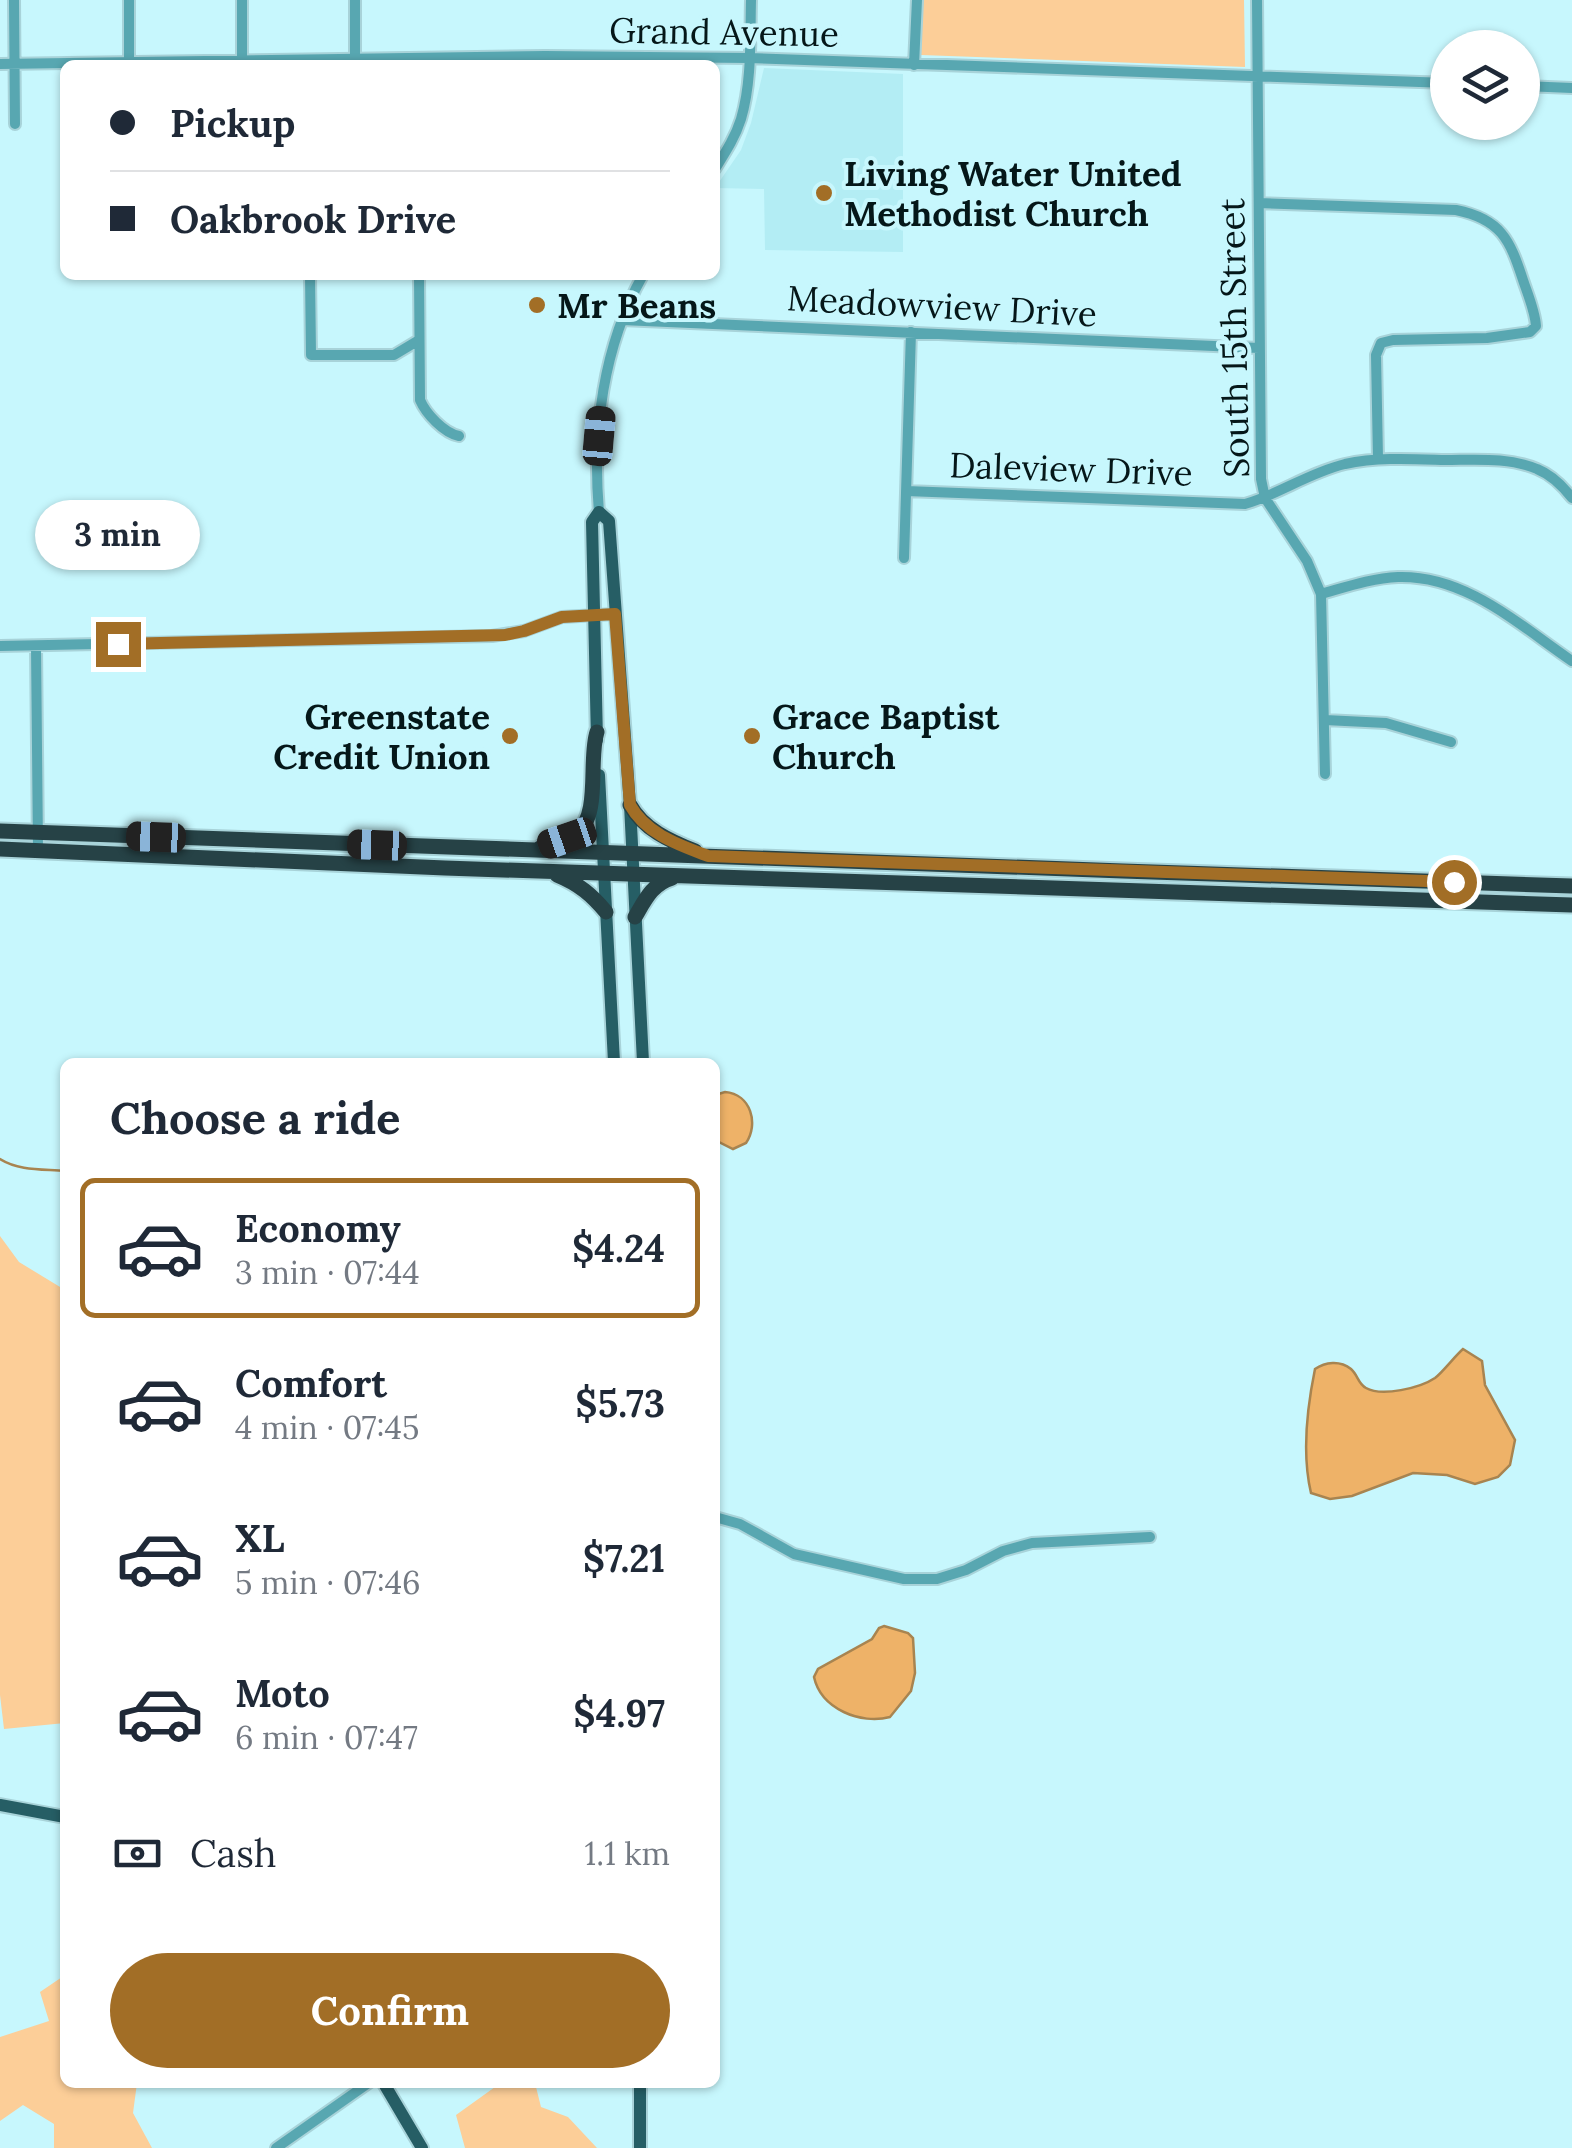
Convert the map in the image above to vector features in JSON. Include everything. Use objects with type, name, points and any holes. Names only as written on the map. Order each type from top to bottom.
[{"type":"highway","points":[[527,852],[580,831],[588,818],[592,746],[597,732]]},
{"type":"highway","points":[[630,805],[638,818],[662,836],[708,856]]},
{"type":"highway","points":[[0,831],[1572,886]]},
{"type":"highway","points":[[0,849],[604,874],[1572,905]]},
{"type":"highway","points":[[549,872],[579,885],[606,912]]},
{"type":"highway","points":[[635,917],[660,882],[679,876]]},
{"type":"main road","points":[[614,1058],[593,614],[592,522],[600,512],[609,521],[630,805],[643,1058]]},
{"type":"main road","points":[[0,1805],[60,1817]]},
{"type":"main road","points":[[386,2088],[422,2148]]},
{"type":"main road","points":[[640,2088],[640,2148]]},
{"type":"street","points":[[14,0],[15,124]]},
{"type":"street","points":[[129,0],[129,60]]},
{"type":"street","points":[[242,0],[242,60]]},
{"type":"street","points":[[354,0],[355,58]]},
{"type":"street","points":[[720,161],[741,118],[751,0]]},
{"type":"street","points":[[914,65],[916,0]]},
{"type":"street","name":"South 15th Street","points":[[1257,0],[1260,479],[1264,498],[1307,561],[1321,594],[1325,774]]},
{"type":"street","name":"Grand Avenue","points":[[613,60],[749,58],[1430,83]]},
{"type":"street","name":"Grand Avenue","points":[[332,60],[396,60]]},
{"type":"street","name":"Grand Avenue","points":[[0,64],[60,63]]},
{"type":"street","points":[[1540,87],[1572,88]]},
{"type":"street","points":[[1259,203],[1456,210],[1491,222],[1512,248],[1536,326],[1530,332],[1486,338],[1381,343],[1376,355],[1378,460]]},
{"type":"street","points":[[310,280],[311,355],[394,355],[419,340]]},
{"type":"street","points":[[419,280],[420,400],[422,407],[450,434],[458,436]]},
{"type":"street","points":[[600,512],[597,460],[609,362],[622,320],[641,280]]},
{"type":"street","name":"Meadowview Drive","points":[[622,320],[1259,348]]},
{"type":"street","points":[[904,558],[911,332]]},
{"type":"street","name":"Daleview Drive","points":[[906,490],[1245,504],[1300,478],[1345,464],[1378,460],[1504,460],[1552,476],[1572,498]]},
{"type":"street","points":[[1321,594],[1396,577],[1424,578],[1454,586],[1480,598],[1572,661]]},
{"type":"street","points":[[0,646],[492,636],[524,631],[551,620],[615,614]]},
{"type":"street","points":[[36,646],[38,850]]},
{"type":"street","points":[[1324,720],[1386,723],[1451,742]]},
{"type":"street","points":[[720,1518],[740,1524],[794,1554],[923,1580],[952,1575],[1003,1551],[1032,1544],[1150,1537]]},
{"type":"street","points":[[276,2148],[361,2088]]},
{"type":"shaded area","points":[[923,0],[1244,0],[1245,67],[921,55]]},
{"type":"shaded area","points":[[764,68],[903,74],[903,252],[765,250],[764,189],[720,188],[720,181],[741,150]]},
{"type":"shaded area","points":[[720,1094],[741,1098],[752,1119],[746,1143],[733,1149],[720,1142]]},
{"type":"shaded area","points":[[0,1236],[19,1262],[60,1287],[60,1723],[4,1729],[0,1695]]},
{"type":"shaded area","points":[[1463,1349],[1482,1361],[1485,1385],[1515,1440],[1510,1465],[1498,1477],[1475,1484],[1447,1475],[1413,1473],[1352,1496],[1330,1499],[1311,1493],[1307,1431],[1315,1369],[1342,1364],[1366,1388],[1381,1392],[1401,1390],[1435,1378]]},
{"type":"shaded area","points":[[884,1626],[913,1638],[915,1673],[911,1691],[890,1717],[867,1719],[833,1706],[818,1688],[814,1677],[818,1669],[872,1639]]},
{"type":"shaded area","points":[[60,1978],[60,2088],[136,2088],[133,2113],[152,2148],[54,2148],[54,2124],[23,2105],[0,2121],[0,2037],[49,2021],[40,1992]]},
{"type":"shaded area","points":[[494,2088],[536,2088],[541,2107],[568,2117],[597,2148],[465,2148],[456,2115]]},
{"type":"waterway","points":[[0,1159],[23,1168],[60,1171]]},
{"type":"place","name":"Living Water United Methodist Church","points":[[824,193]]},
{"type":"place","name":"Mr Beans","points":[[537,305]]},
{"type":"place","name":"Greenstate Credit Union","points":[[510,736]]},
{"type":"place","name":"Grace Baptist Church","points":[[752,736]]},
{"type":"route","points":[[118,644],[505,635],[562,617],[615,614],[630,805],[638,818],[662,836],[708,856],[1454,882]]}]
